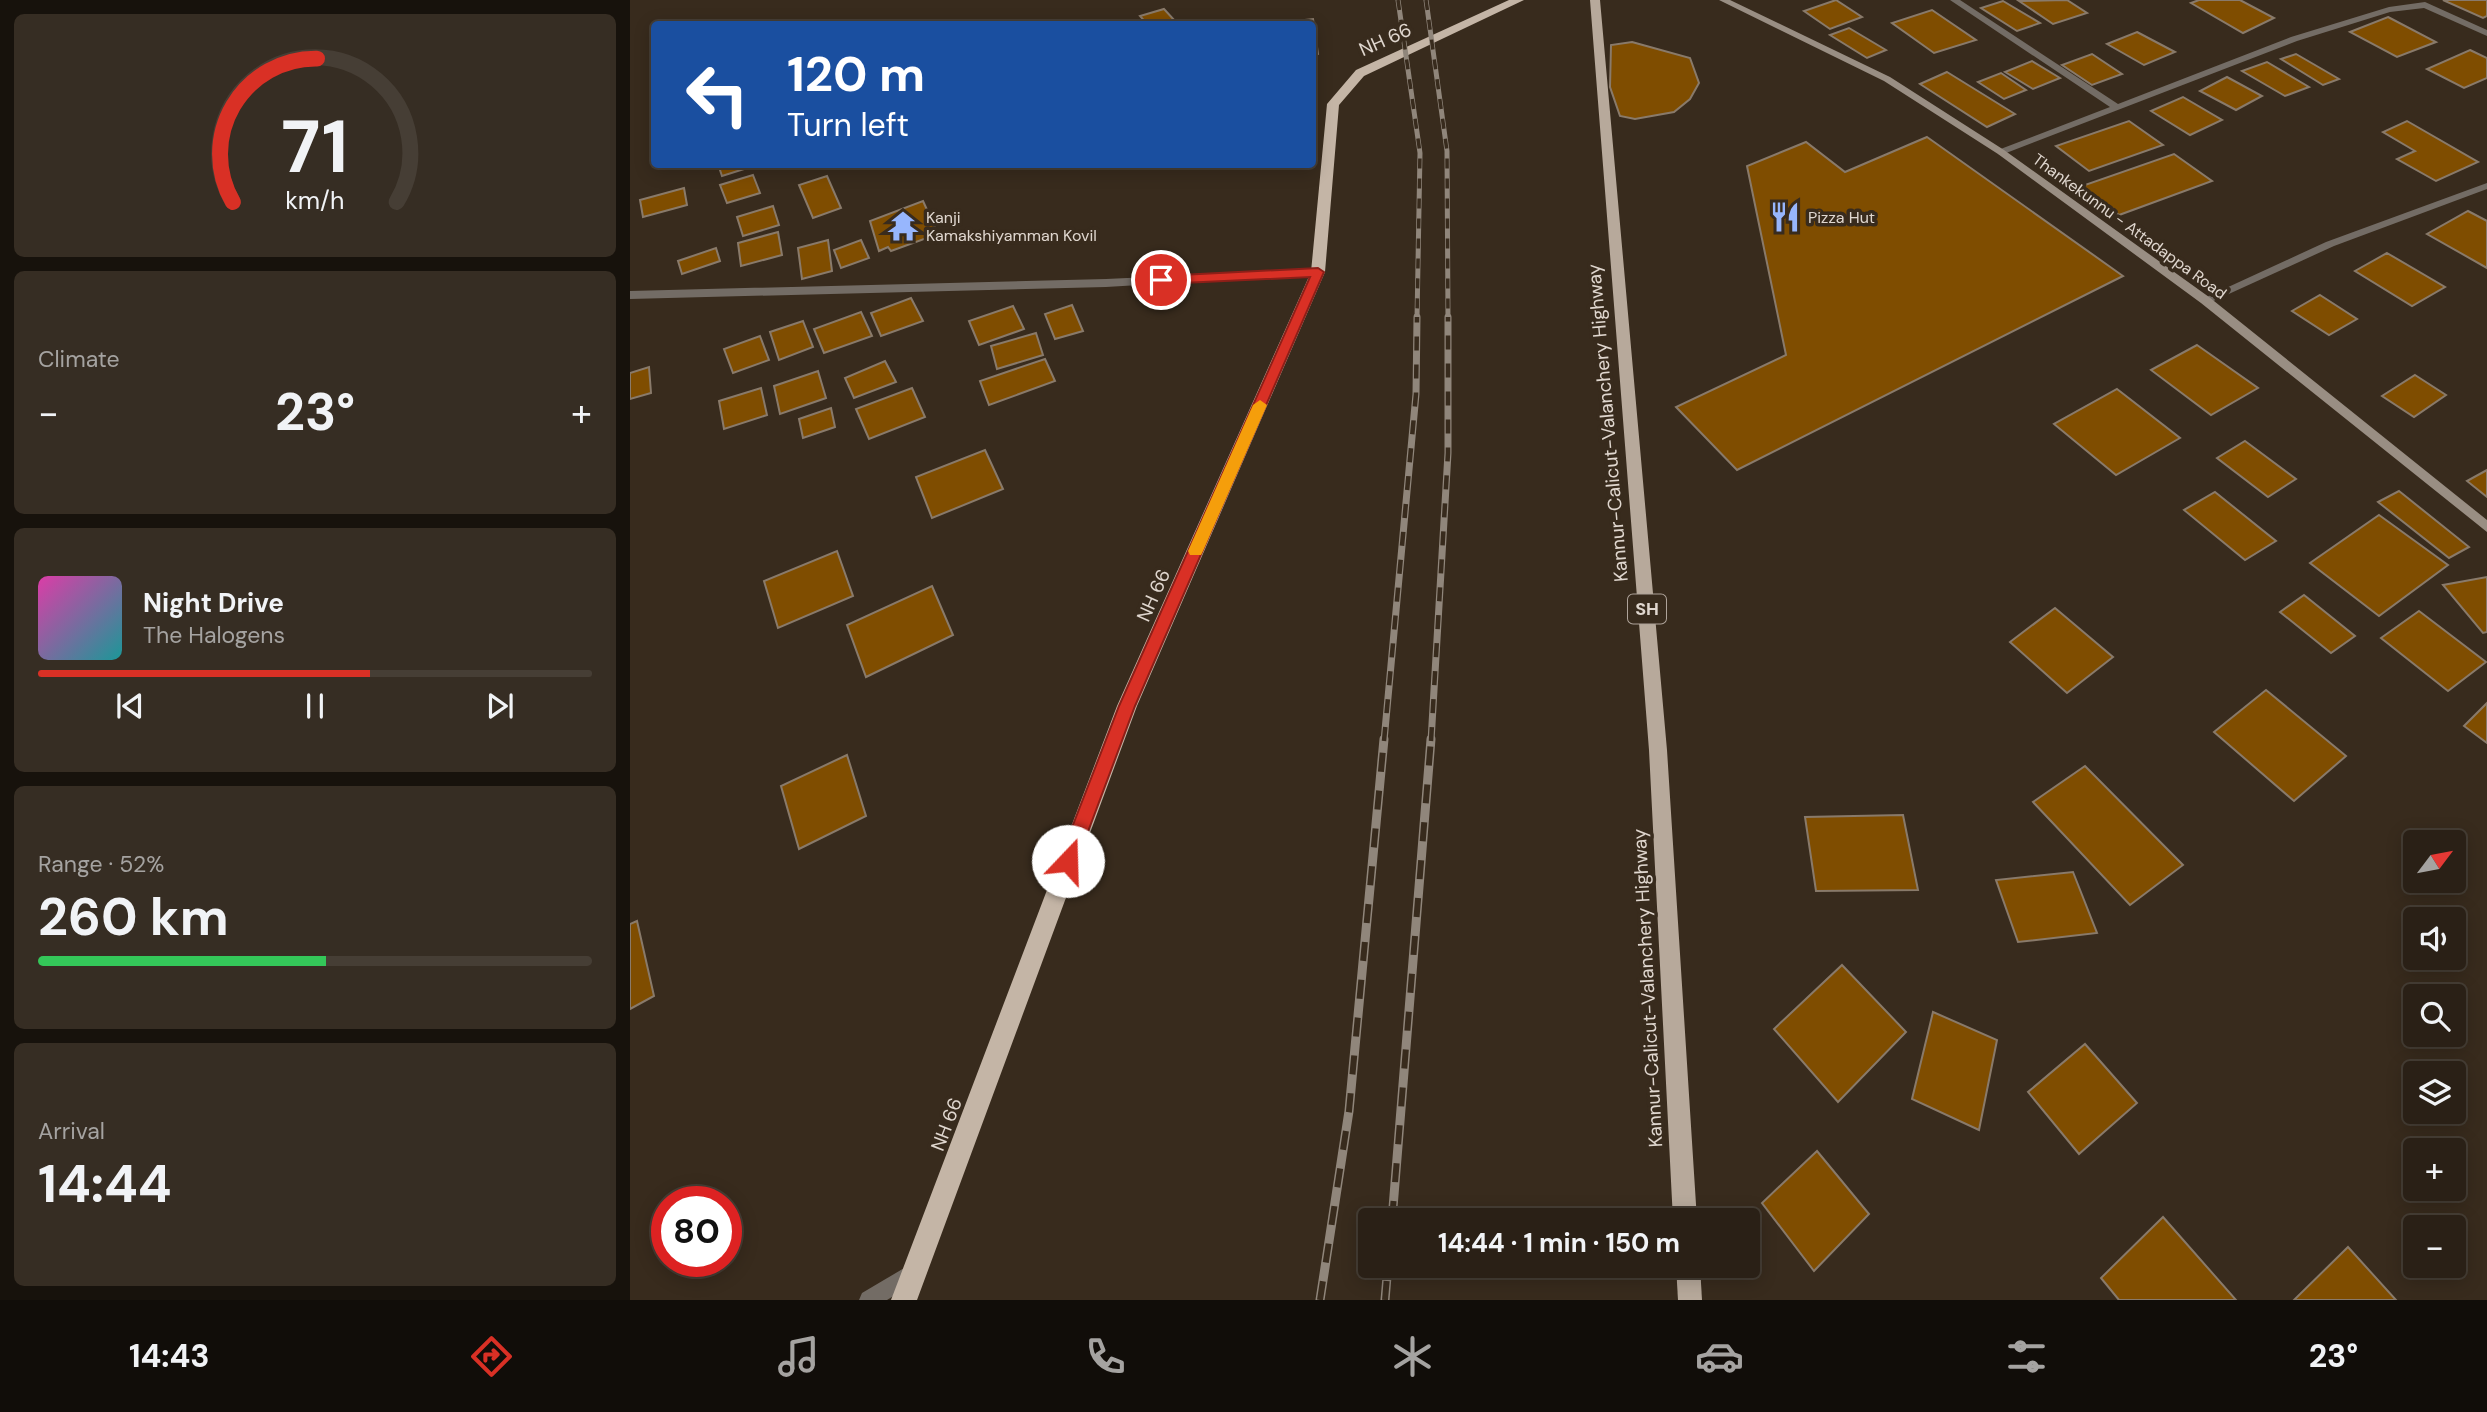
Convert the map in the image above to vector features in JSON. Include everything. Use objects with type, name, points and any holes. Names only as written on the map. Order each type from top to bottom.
[{"type":"highway","name":"NH 66","points":[[904,1300],[911,1274],[1127,706],[1318,272],[1334,104],[1360,73],[1518,0]]},
{"type":"main road","name":"Kannur-Calicut-Valanchery Highway","points":[[1595,0],[1658,750],[1684,1208]]},
{"type":"main road","name":"Thankekunnu - Attadappa Road","points":[[1723,0],[1887,79],[2001,152],[2205,300],[2487,527]]},
{"type":"main road","points":[[1689,1278],[1690,1300]]},
{"type":"street","points":[[1954,0],[2118,107]]},
{"type":"street","points":[[2001,152],[2294,39],[2389,9],[2425,5],[2487,33]]},
{"type":"street","points":[[2205,300],[2330,244],[2487,186]]},
{"type":"street","points":[[630,295],[1105,283],[1318,272]]},
{"type":"street","points":[[869,1300],[911,1274]]},
{"type":"building","points":[[1836,0],[1862,17],[1830,29],[1804,11]]},
{"type":"building","points":[[2067,0],[2087,13],[2053,24],[2019,1]]},
{"type":"building","points":[[2199,0],[2240,0],[2274,18],[2243,33],[2191,3]]},
{"type":"building","points":[[2443,0],[2487,0],[2487,16],[2483,18]]},
{"type":"building","points":[[2003,1],[2040,23],[2017,31],[1981,8]]},
{"type":"building","points":[[1164,9],[1175,21],[1144,21],[1140,16]]},
{"type":"building","points":[[1932,10],[1976,40],[1934,53],[1892,23]]},
{"type":"building","points":[[2388,17],[2436,42],[2397,57],[2350,32]]},
{"type":"building","points":[[1849,28],[1886,50],[1867,58],[1830,35]]},
{"type":"building","points":[[2137,32],[2175,52],[2144,65],[2107,44]]},
{"type":"building","points":[[1632,42],[1690,58],[1699,83],[1690,99],[1674,112],[1635,119],[1620,116],[1610,87],[1611,45]]},
{"type":"building","points":[[2470,50],[2487,58],[2487,78],[2464,88],[2427,69]]},
{"type":"building","points":[[2092,54],[2122,74],[2092,85],[2062,65]]},
{"type":"building","points":[[2296,54],[2339,79],[2323,85],[2281,59]]},
{"type":"building","points":[[2032,61],[2060,78],[2033,89],[2005,72]]},
{"type":"building","points":[[2267,62],[2309,87],[2285,96],[2242,71]]},
{"type":"building","points":[[1947,72],[2015,114],[1987,127],[1920,84]]},
{"type":"building","points":[[2001,73],[2026,90],[2004,99],[1978,82]]},
{"type":"building","points":[[2227,77],[2262,96],[2236,110],[2200,91]]},
{"type":"building","points":[[2183,97],[2222,120],[2190,135],[2151,111]]},
{"type":"building","points":[[2129,121],[2163,145],[2089,171],[2056,146]]},
{"type":"building","points":[[2407,121],[2478,162],[2436,181],[2397,159],[2415,151],[2383,132]]},
{"type":"building","points":[[1927,137],[2123,276],[1737,470],[1676,407],[1786,355],[1747,166],[1806,142],[1845,172]]},
{"type":"building","points":[[2174,154],[2212,181],[2119,215],[2082,186]]},
{"type":"building","points":[[719,168],[747,168],[722,176]]},
{"type":"building","points":[[753,175],[760,193],[727,203],[720,185]]},
{"type":"building","points":[[827,176],[841,208],[813,218],[799,185]]},
{"type":"building","points":[[684,188],[687,205],[643,217],[640,200]]},
{"type":"building","name":"Kanji Kamakshiyamman Kovil","points":[[923,201],[938,234],[891,251],[888,247],[879,251],[870,221]]},
{"type":"building","points":[[773,206],[779,225],[743,236],[737,217]]},
{"type":"building","points":[[2468,211],[2487,221],[2487,268],[2427,234]]},
{"type":"building","points":[[778,232],[782,255],[741,266],[738,243]]},
{"type":"building","points":[[828,240],[832,271],[802,279],[798,248]]},
{"type":"building","points":[[861,240],[869,258],[841,268],[834,250]]},
{"type":"building","points":[[716,248],[720,261],[682,274],[678,261]]},
{"type":"building","points":[[2387,253],[2445,287],[2412,306],[2355,271]]},
{"type":"building","points":[[2320,295],[2357,319],[2329,335],[2292,311]]},
{"type":"building","points":[[911,298],[923,321],[881,336],[871,313]]},
{"type":"building","points":[[1072,305],[1083,331],[1055,339],[1045,314]]},
{"type":"building","points":[[1013,306],[1024,329],[979,345],[969,321]]},
{"type":"building","points":[[861,312],[872,336],[824,353],[814,329]]},
{"type":"building","points":[[803,321],[813,347],[779,360],[770,332]]},
{"type":"building","points":[[1036,333],[1043,355],[997,369],[991,346]]},
{"type":"building","points":[[760,336],[769,360],[733,373],[724,349]]},
{"type":"building","points":[[2197,345],[2258,388],[2211,415],[2151,370]]},
{"type":"building","points":[[1045,359],[1055,381],[989,405],[980,381]]},
{"type":"building","points":[[885,361],[896,382],[854,398],[845,378]]},
{"type":"building","points":[[649,367],[651,393],[630,399],[630,373]]},
{"type":"building","points":[[818,371],[826,398],[780,414],[774,386]]},
{"type":"building","points":[[2415,375],[2446,395],[2414,417],[2382,396]]},
{"type":"building","points":[[761,388],[767,415],[724,429],[719,401]]},
{"type":"building","points":[[912,388],[925,417],[869,439],[856,409]]},
{"type":"building","points":[[2117,389],[2180,438],[2116,475],[2054,424]]},
{"type":"building","points":[[831,408],[835,427],[803,438],[799,419]]},
{"type":"building","points":[[2245,441],[2296,479],[2268,497],[2217,458]]},
{"type":"building","points":[[985,450],[1003,489],[932,518],[916,477]]},
{"type":"building","points":[[2487,470],[2487,497],[2467,481]]},
{"type":"building","points":[[2399,491],[2469,547],[2449,558],[2378,502]]},
{"type":"building","points":[[2215,492],[2276,541],[2245,560],[2184,510]]},
{"type":"building","points":[[2379,515],[2448,565],[2379,616],[2310,563]]},
{"type":"building","points":[[837,551],[853,596],[778,628],[764,581]]},
{"type":"building","points":[[2487,577],[2487,632],[2483,633],[2443,585]]},
{"type":"building","points":[[932,586],[953,635],[866,677],[847,625]]},
{"type":"building","points":[[2304,595],[2355,636],[2331,653],[2280,612]]},
{"type":"building","points":[[2055,608],[2113,657],[2067,693],[2010,642]]},
{"type":"building","points":[[2419,611],[2486,662],[2448,691],[2381,638]]},
{"type":"building","points":[[2266,690],[2346,756],[2294,801],[2214,732]]},
{"type":"building","points":[[2487,703],[2487,743],[2464,726]]},
{"type":"building","points":[[847,755],[866,816],[799,849],[781,786]]},
{"type":"building","points":[[2085,766],[2183,865],[2130,905],[2033,802]]},
{"type":"building","points":[[1903,815],[1918,890],[1816,891],[1805,817]]},
{"type":"building","points":[[2073,872],[2097,933],[2018,942],[1996,880]]},
{"type":"building","points":[[637,921],[654,996],[630,1009],[630,924]]},
{"type":"building","points":[[1842,965],[1906,1032],[1838,1102],[1774,1029]]},
{"type":"building","points":[[1933,1012],[1997,1040],[1979,1130],[1912,1099]]},
{"type":"building","points":[[2085,1044],[2137,1103],[2079,1154],[2028,1092]]},
{"type":"building","points":[[1817,1151],[1869,1214],[1814,1271],[1762,1203]]},
{"type":"building","points":[[2163,1217],[2236,1300],[2119,1300],[2101,1278]]},
{"type":"building","points":[[2348,1247],[2396,1300],[2294,1300]]},
{"type":"railway","points":[[1398,0],[1420,153],[1417,319]]},
{"type":"railway","points":[[1426,0],[1447,151],[1448,319]]},
{"type":"railway","points":[[1384,741],[1416,394],[1417,317]]},
{"type":"railway","points":[[1431,741],[1448,453],[1448,319]]},
{"type":"railway","points":[[1320,1300],[1349,1111],[1384,739]]},
{"type":"railway","points":[[1393,1208],[1431,739]]},
{"type":"railway","points":[[1385,1300],[1387,1278]]},
{"type":"slow traffic","points":[[1195,551],[1260,405]]},
{"type":"place","name":"Pizza Hut","points":[[1785,217]]},
{"type":"place","name":"Kanji Kamakshiyamman Kovil","points":[[903,226]]},
{"type":"route","points":[[1068,861],[1127,706],[1318,272],[1161,280]]}]
